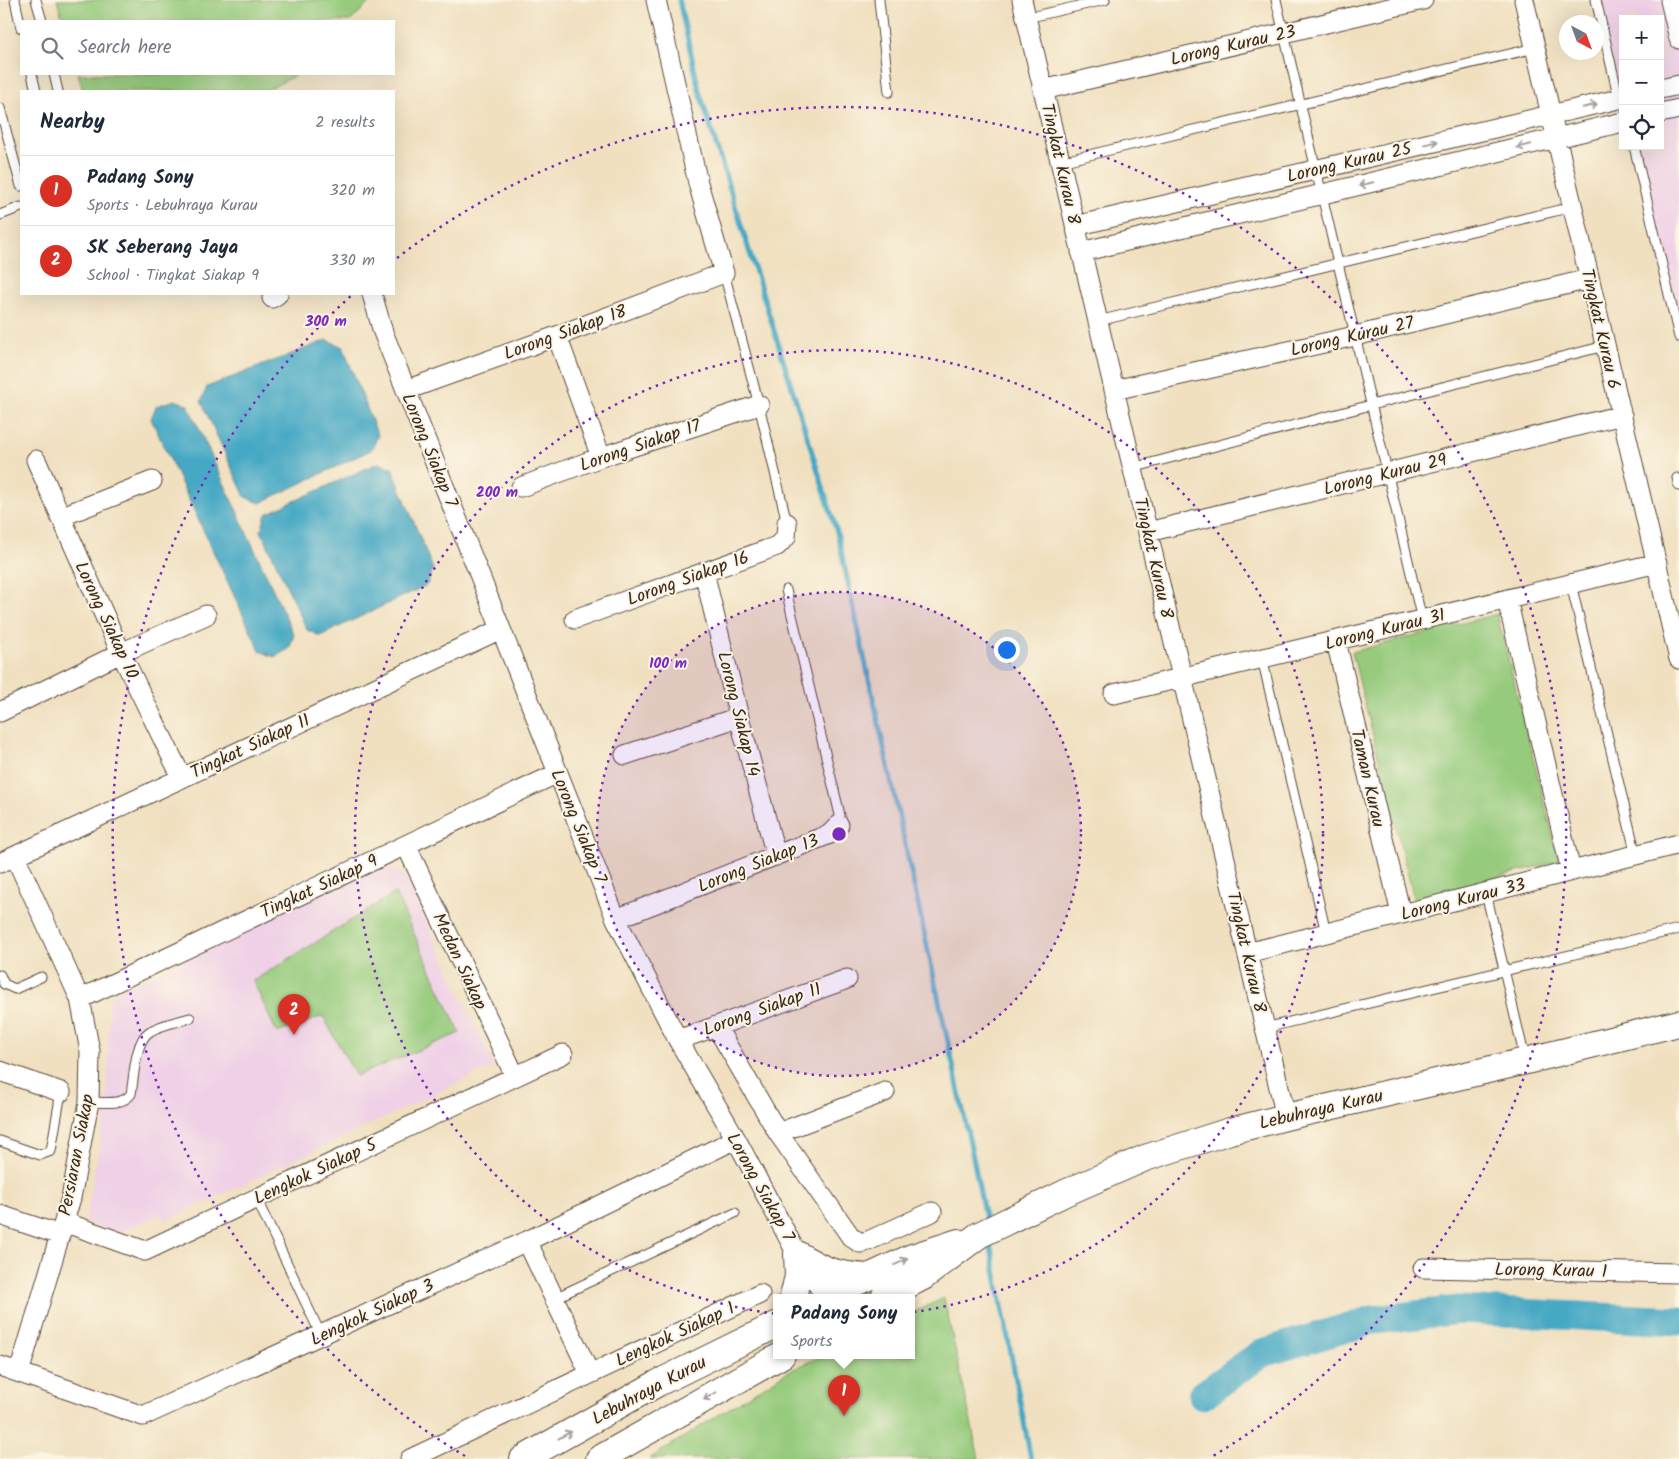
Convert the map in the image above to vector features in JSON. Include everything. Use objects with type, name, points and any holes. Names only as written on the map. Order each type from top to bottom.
[{"type":"street","points":[[656,0],[698,183],[724,273]]},
{"type":"street","name":"Lorong Kurau 23","points":[[1043,90],[1423,0]]},
{"type":"street","name":"Tingkat Kurau 6","points":[[1524,0],[1657,564],[1676,629],[1679,659]]},
{"type":"street","points":[[1670,0],[1679,39]]},
{"type":"street","name":"Tingkat Kurau 8","points":[[1024,9],[1286,1116]]},
{"type":"street","points":[[1664,88],[1679,85]]},
{"type":"street","name":"Lorong Kurau 25","points":[[1075,226],[1619,98]]},
{"type":"street","points":[[1664,112],[1679,108]]},
{"type":"street","name":"Lorong Kurau 25","points":[[1082,252],[1619,123]]},
{"type":"street","name":"Lorong Siakap 18","points":[[406,390],[724,273]]},
{"type":"street","name":"Lorong Kurau 27","points":[[1114,390],[1355,336],[1589,279]]},
{"type":"street","name":"Lorong Siakap 7","points":[[372,295],[382,332],[616,919],[678,1040],[736,1140],[798,1254],[824,1294]]},
{"type":"street","points":[[557,336],[600,457]]},
{"type":"street","name":"Lorong Siakap 17","points":[[522,487],[600,457],[759,404]]},
{"type":"street","name":"Lorong Kurau 29","points":[[1148,532],[1622,415]]},
{"type":"street","name":"Lorong Siakap 10","points":[[36,460],[121,653],[182,778]]},
{"type":"street","points":[[60,517],[152,481]]},
{"type":"street","name":"Lorong Siakap 16","points":[[575,619],[777,546],[786,537],[787,523]]},
{"type":"street","name":"Lorong Kurau 31","points":[[1114,694],[1657,564]]},
{"type":"street","name":"Lorong Siakap 14","points":[[704,572],[739,717],[776,856]]},
{"type":"street","points":[[1507,600],[1571,871]]},
{"type":"street","points":[[1,710],[206,615]]},
{"type":"street","name":"Tingkat Siakap 11","points":[[7,859],[501,628]]},
{"type":"street","name":"Taman Kurau","points":[[1336,641],[1401,914]]},
{"type":"street","points":[[625,755],[739,717]]},
{"type":"street","name":"Tingkat Siakap 9","points":[[80,999],[558,773]]},
{"type":"street","name":"Lorong Siakap 13","points":[[616,919],[830,834],[838,825]]},
{"type":"street","name":"Lorong Kurau 33","points":[[1247,953],[1679,844]]},
{"type":"street","name":"Medan Siakap","points":[[406,845],[515,1076]]},
{"type":"street","name":"Persiaran Siakap","points":[[7,859],[80,999],[90,1051],[89,1102],[71,1198],[19,1373]]},
{"type":"street","name":"Lorong Siakap 11","points":[[678,1040],[847,979]]},
{"type":"street","name":"Lebuhraya Kurau","points":[[832,1294],[912,1257],[978,1235],[1065,1193],[1145,1158],[1230,1131],[1286,1116],[1526,1061],[1679,1023]]},
{"type":"street","points":[[716,1026],[778,1133],[851,1237],[860,1243],[932,1212]]},
{"type":"street","name":"Lengkok Siakap 5","points":[[0,1215],[145,1251],[563,1054]]},
{"type":"street","points":[[0,1071],[61,1092]]},
{"type":"street","points":[[778,1133],[885,1092]]},
{"type":"street","name":"Lengkok Siakap 3","points":[[0,1366],[143,1416],[527,1241],[736,1140]]},
{"type":"street","name":"Lebuhraya Kurau","points":[[890,1294],[923,1277],[978,1235]]},
{"type":"street","points":[[527,1241],[590,1374]]},
{"type":"street","points":[[798,1254],[831,1272],[868,1277]]},
{"type":"street","points":[[794,1294],[798,1276],[798,1254]]},
{"type":"street","name":"Lorong Kurau 1","points":[[1423,1268],[1679,1273]]},
{"type":"street","name":"Lengkok Siakap 1","points":[[410,1459],[760,1294]]},
{"type":"street","name":"Lebuhraya Kurau","points":[[523,1459],[658,1383],[773,1330]]},
{"type":"street","points":[[742,1378],[754,1359],[771,1343],[773,1336]]},
{"type":"street","name":"Lebuhraya Kurau","points":[[599,1459],[775,1359]]},
{"type":"street","points":[[658,1383],[666,1382],[673,1384],[683,1396],[684,1405],[675,1416]]},
{"type":"lane","points":[[15,0],[20,23]]},
{"type":"lane","points":[[36,0],[42,20]]},
{"type":"lane","points":[[879,0],[890,92]]},
{"type":"lane","points":[[1024,9],[1104,0]]},
{"type":"lane","points":[[1276,0],[1422,620]]},
{"type":"lane","points":[[1596,0],[1619,90]]},
{"type":"lane","points":[[1060,162],[1535,48]]},
{"type":"lane","points":[[32,75],[36,90]]},
{"type":"lane","points":[[54,75],[58,90]]},
{"type":"lane","points":[[0,108],[20,182]]},
{"type":"lane","points":[[1635,150],[1679,337]]},
{"type":"lane","points":[[0,215],[20,207]]},
{"type":"lane","points":[[1098,321],[1572,207]]},
{"type":"lane","points":[[724,273],[759,404],[787,523]]},
{"type":"lane","points":[[1132,468],[1605,346]]},
{"type":"lane","points":[[1571,584],[1636,855]]},
{"type":"lane","name":"Lorong Siakap 13","points":[[786,590],[840,815],[838,825]]},
{"type":"lane","points":[[1262,658],[1326,933]]},
{"type":"lane","points":[[1486,893],[1526,1061]]},
{"type":"lane","points":[[1265,1028],[1679,929]]},
{"type":"lane","points":[[0,975],[4,984],[15,989],[41,977]]},
{"type":"lane","points":[[89,1102],[122,1101],[128,1099],[132,1094],[138,1050],[148,1033],[190,1018]]},
{"type":"lane","points":[[0,1142],[40,1155],[51,1151],[61,1092]]},
{"type":"lane","points":[[256,1198],[320,1335]]},
{"type":"lane","points":[[555,1298],[735,1213]]},
{"type":"shaded area","points":[[1597,0],[1679,0],[1679,344],[1633,150],[1664,150],[1664,15],[1619,15],[1619,91],[1604,29],[1604,15],[1601,15]]},
{"type":"shaded area","points":[[379,866],[404,874],[494,1066],[165,1221],[159,1214],[116,1234],[85,1222],[104,1123],[108,1072],[109,1004],[111,995]]},
{"type":"green space","points":[[57,0],[372,0],[352,20],[63,20]]},
{"type":"green space","points":[[78,75],[296,75],[267,90],[83,90]]},
{"type":"green space","points":[[1497,614],[1559,861],[1414,899],[1352,652]]},
{"type":"green space","points":[[395,893],[460,1033],[356,1076],[323,1016],[277,1033],[253,981]]},
{"type":"green space","points":[[944,1298],[979,1459],[649,1459],[785,1373],[815,1359],[915,1359],[915,1312]]},
{"type":"water","points":[[327,340],[343,347],[378,436],[371,450],[260,503],[245,497],[201,401],[207,387]]},
{"type":"water","points":[[175,400],[188,405],[294,635],[289,649],[274,657],[260,651],[151,419],[156,406]]},
{"type":"water","points":[[378,463],[392,468],[433,569],[427,585],[320,636],[307,630],[261,531],[266,514]]},
{"type":"waterway","points":[[679,0],[699,90],[837,532],[986,1223]]},
{"type":"waterway","points":[[989,1238],[1031,1459]]},
{"type":"waterway","points":[[1203,1395],[1262,1353],[1373,1320],[1459,1310],[1679,1321]]},
{"type":"place","name":"SK Seberang Jaya","points":[[294,1035]]},
{"type":"place","name":"Padang Sony","points":[[844,1416]]}]
